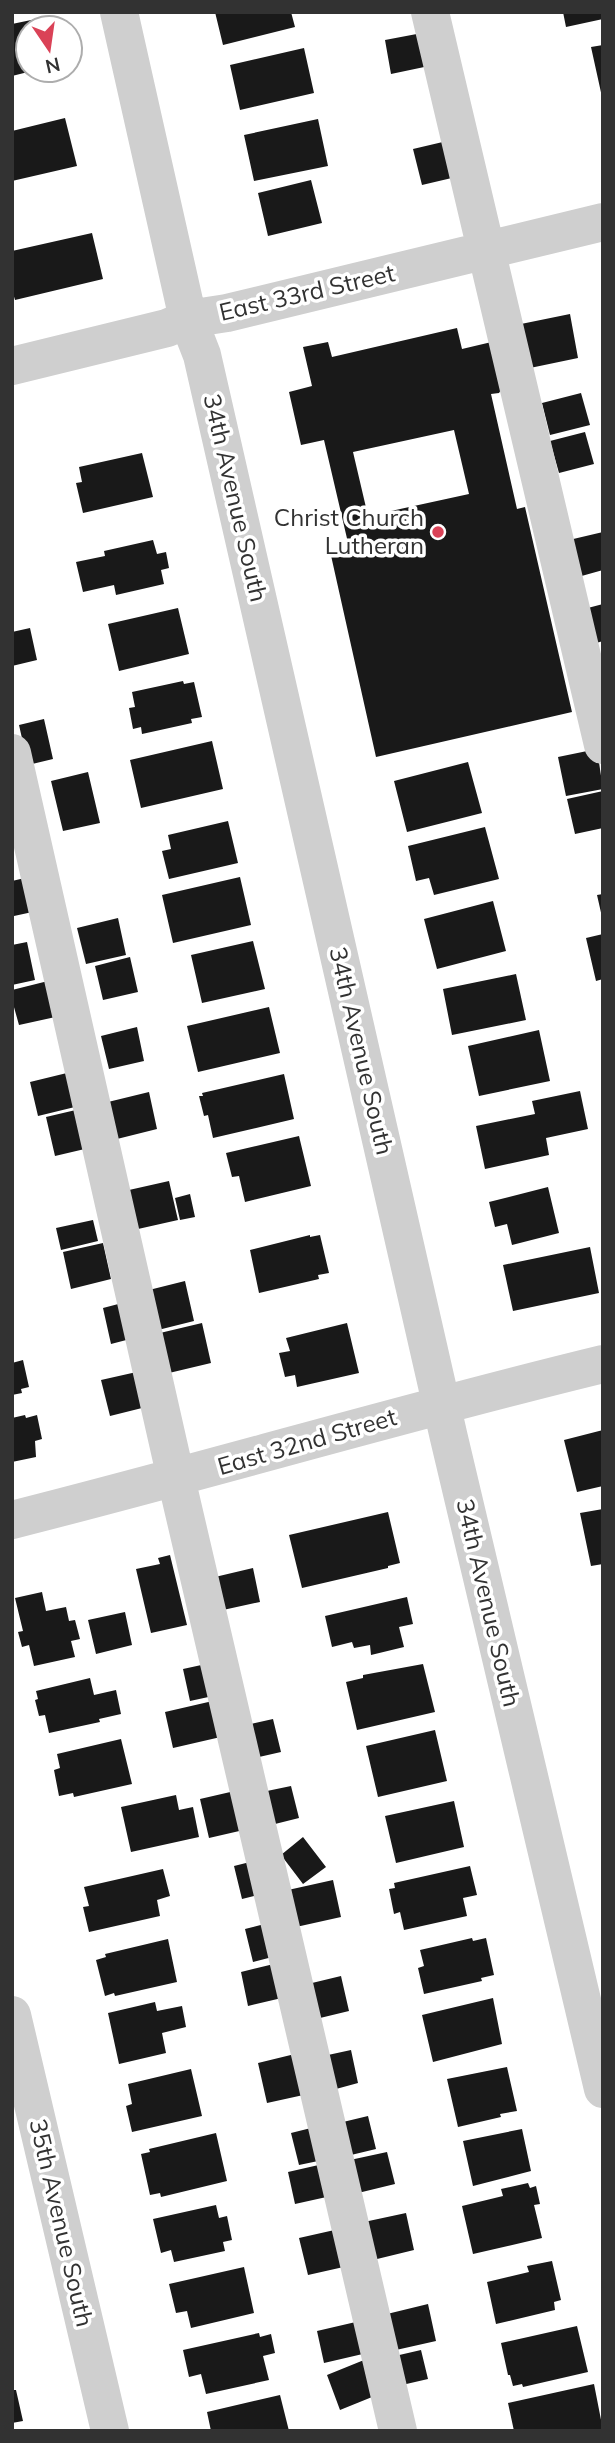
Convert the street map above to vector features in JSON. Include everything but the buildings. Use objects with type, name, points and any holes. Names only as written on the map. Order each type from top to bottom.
[{"type":"street","name":"34th Avenue South","points":[[119,12],[188,319],[205,369],[441,1404],[603,2089]]},
{"type":"street","points":[[430,12],[603,745]]},
{"type":"street","name":"East 33rd Street","points":[[12,366],[167,328],[188,319],[227,313],[603,222]]},
{"type":"street","points":[[12,753],[176,1478],[398,2431]]},
{"type":"street","name":"East 32nd Street","points":[[12,1520],[176,1478],[441,1404],[603,1364]]},
{"type":"street","name":"35th Avenue South","points":[[12,2015],[110,2431]]},
{"type":"place","name":"Christ Church Lutheran","points":[[438,532]]}]
